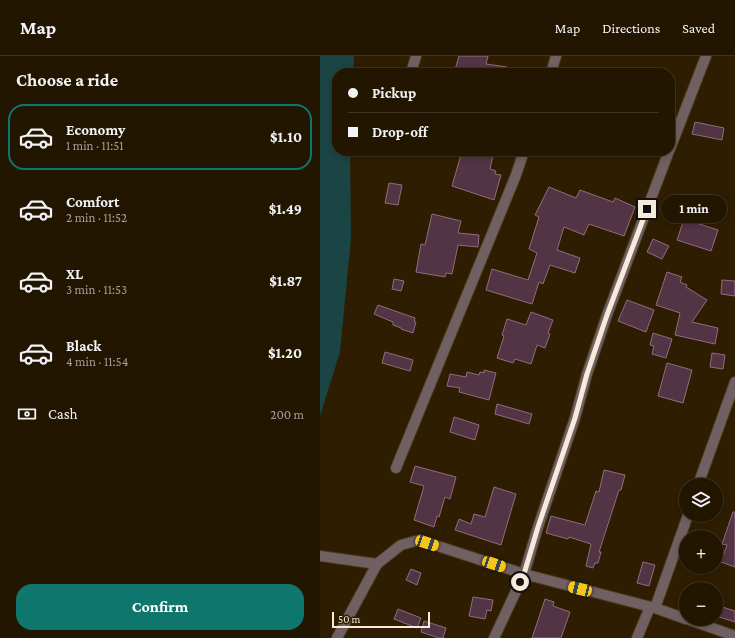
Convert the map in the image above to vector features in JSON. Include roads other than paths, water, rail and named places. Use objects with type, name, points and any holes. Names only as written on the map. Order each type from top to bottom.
[{"type":"street","points":[[412,68],[416,56]]},
{"type":"street","points":[[552,68],[556,56]]},
{"type":"street","points":[[675,137],[706,56]]},
{"type":"street","points":[[396,468],[516,175],[522,156]]},
{"type":"street","points":[[494,638],[524,574],[607,315],[668,156]]},
{"type":"street","points":[[701,478],[735,382]]},
{"type":"street","points":[[637,638],[652,607],[685,522]]},
{"type":"street","points":[[337,638],[377,564],[402,545],[419,540],[524,574],[652,607],[679,617]]},
{"type":"street","points":[[320,556],[377,564]]},
{"type":"street","points":[[706,626],[735,636]]},
{"type":"water","points":[[320,56],[354,56],[353,68],[332,68],[332,156],[350,156],[351,238],[340,352],[320,416]]}]
